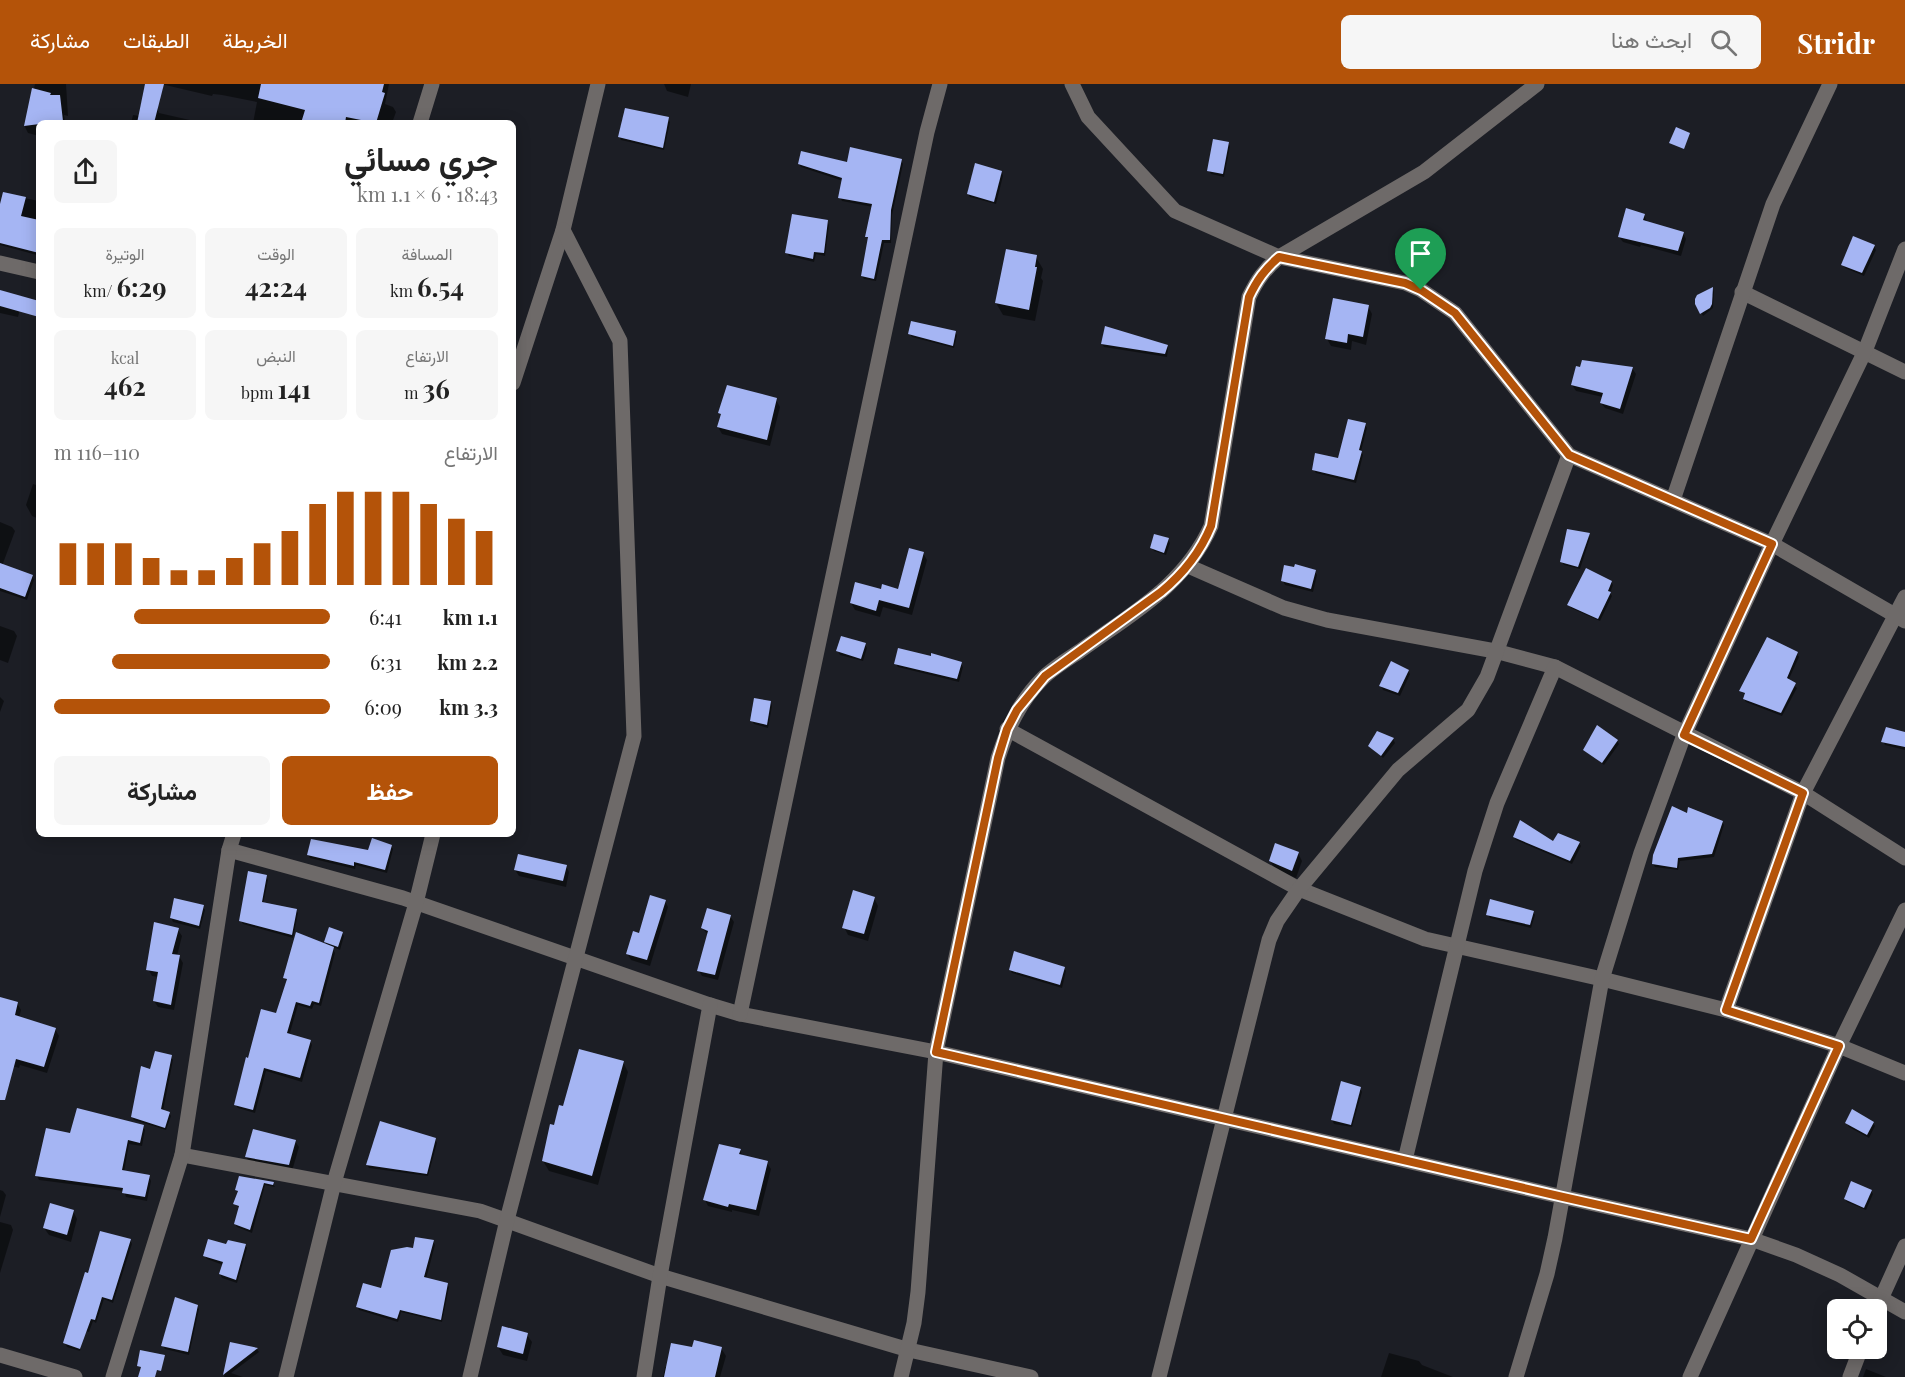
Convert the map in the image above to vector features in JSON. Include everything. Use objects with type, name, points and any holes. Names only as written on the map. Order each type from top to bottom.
[{"type":"street","points":[[421,120],[432,84]]},
{"type":"street","points":[[516,373],[563,230],[598,84]]},
{"type":"street","points":[[740,1014],[925,143],[940,84]]},
{"type":"street","points":[[1072,84],[1088,117],[1175,212],[1279,257],[1405,283],[1438,300],[1455,313],[1569,455],[1772,544],[1901,618]]},
{"type":"street","points":[[901,1377],[909,1350],[918,1292],[936,1052],[998,758],[1007,729],[1017,710],[1045,676],[1161,592],[1188,566],[1202,546],[1211,526],[1249,297],[1256,281],[1266,268],[1279,257],[1424,172],[1537,84]]},
{"type":"street","points":[[1673,500],[1773,204],[1830,84]]},
{"type":"street","points":[[470,1377],[507,1220],[634,736],[620,341],[563,230]]},
{"type":"street","points":[[1516,1377],[1546,1274],[1563,1197],[1602,979],[1641,853],[1684,735],[1772,544],[1865,351],[1905,249]]},
{"type":"street","points":[[0,263],[36,271]]},
{"type":"street","points":[[1742,292],[1905,372]]},
{"type":"street","points":[[1159,1377],[1269,940],[1277,921],[1299,889],[1398,770],[1468,710],[1487,677],[1569,455]]},
{"type":"street","points":[[1188,566],[1284,608],[1327,620],[1495,651],[1555,668],[1803,793],[1905,858]]},
{"type":"street","points":[[1726,1010],[1803,793],[1901,618],[1905,597]]},
{"type":"street","points":[[1405,1160],[1475,871],[1497,803],[1555,668]]},
{"type":"street","points":[[1007,729],[1299,889],[1425,939],[1726,1010],[1839,1046],[1905,1073]]},
{"type":"street","points":[[113,1377],[182,1155],[229,850],[233,837]]},
{"type":"street","points":[[286,1377],[334,1183],[433,837]]},
{"type":"street","points":[[229,850],[416,903],[740,1014],[936,1052],[1751,1239],[1840,1275],[1872,1299]]},
{"type":"street","points":[[1690,1377],[1839,1046],[1905,910]]},
{"type":"street","points":[[644,1377],[660,1276],[710,1005]]},
{"type":"street","points":[[182,1155],[480,1211],[660,1276],[909,1350],[1031,1377]]},
{"type":"street","points":[[1881,1299],[1905,1246]]},
{"type":"street","points":[[1887,1306],[1905,1312]]},
{"type":"street","points":[[0,1355],[75,1377]]},
{"type":"street","points":[[1850,1377],[1857,1359]]},
{"type":"building","points":[[145,84],[164,84],[155,120],[138,120]]},
{"type":"building","points":[[261,84],[384,84],[382,92],[385,93],[377,120],[346,117],[346,120],[302,120],[305,110],[258,98]]},
{"type":"building","points":[[32,88],[51,93],[50,95],[60,95],[63,120],[36,120],[36,124],[24,126]]},
{"type":"building","points":[[625,108],[669,117],[663,148],[618,137]]},
{"type":"building","points":[[1676,127],[1690,133],[1684,149],[1669,143]]},
{"type":"building","points":[[1213,139],[1229,142],[1223,174],[1207,171]]},
{"type":"building","points":[[850,147],[902,159],[891,210],[890,240],[882,240],[874,279],[861,276],[868,237],[865,237],[872,204],[838,198],[842,178],[798,164],[801,151],[847,162]]},
{"type":"building","points":[[975,163],[1002,171],[994,202],[967,194]]},
{"type":"building","points":[[3,192],[26,197],[21,216],[36,219],[36,252],[0,243],[0,204]]},
{"type":"building","points":[[1626,208],[1645,214],[1643,220],[1684,232],[1678,251],[1618,237]]},
{"type":"building","points":[[792,214],[828,220],[824,253],[814,252],[813,259],[785,253]]},
{"type":"building","points":[[1853,236],[1875,245],[1862,273],[1841,265]]},
{"type":"building","points":[[1006,249],[1037,255],[1029,310],[995,303]]},
{"type":"building","points":[[1713,287],[1712,304],[1700,314],[1695,299],[1697,295]]},
{"type":"building","points":[[0,290],[36,300],[36,316],[0,306]]},
{"type":"building","points":[[1333,298],[1369,305],[1363,337],[1348,334],[1347,343],[1325,339]]},
{"type":"building","points":[[911,321],[956,331],[953,346],[908,334]]},
{"type":"building","points":[[1105,326],[1168,345],[1165,354],[1101,344]]},
{"type":"building","points":[[1582,360],[1633,367],[1620,409],[1600,403],[1603,393],[1571,385],[1576,366],[1580,367]]},
{"type":"building","points":[[727,385],[777,398],[767,440],[717,427],[721,414],[718,413]]},
{"type":"building","points":[[1348,419],[1366,423],[1359,450],[1362,451],[1354,480],[1312,470],[1315,453],[1338,458]]},
{"type":"building","points":[[1567,529],[1590,533],[1578,567],[1560,562]]},
{"type":"building","points":[[1154,534],[1169,538],[1164,553],[1150,548]]},
{"type":"building","points":[[909,548],[924,552],[909,608],[879,600],[876,611],[850,603],[855,582],[881,589],[882,584],[898,589]]},
{"type":"building","points":[[0,563],[33,575],[25,597],[0,588]]},
{"type":"building","points":[[1295,564],[1316,570],[1311,589],[1281,581],[1284,565],[1294,567]]},
{"type":"building","points":[[1586,568],[1612,581],[1608,591],[1611,592],[1598,619],[1567,605]]},
{"type":"building","points":[[841,636],[866,643],[861,659],[836,651]]},
{"type":"building","points":[[1767,637],[1798,652],[1787,678],[1796,683],[1781,713],[1743,699],[1745,693],[1739,691]]},
{"type":"building","points":[[898,648],[931,656],[931,653],[962,662],[957,679],[894,664]]},
{"type":"building","points":[[1391,661],[1409,670],[1398,693],[1379,686]]},
{"type":"building","points":[[754,698],[771,701],[767,725],[750,721]]},
{"type":"building","points":[[1597,725],[1618,740],[1602,763],[1583,750]]},
{"type":"building","points":[[1886,727],[1905,732],[1905,747],[1881,742]]},
{"type":"building","points":[[1377,731],[1394,738],[1381,756],[1368,746]]},
{"type":"building","points":[[1672,806],[1687,813],[1688,807],[1723,821],[1712,854],[1678,858],[1677,868],[1652,864],[1653,855]]},
{"type":"building","points":[[1520,820],[1553,841],[1558,833],[1580,842],[1570,861],[1513,837]]},
{"type":"building","points":[[372,838],[392,845],[385,870],[354,862],[354,866],[307,855],[311,839],[368,850]]},
{"type":"building","points":[[1275,843],[1299,852],[1292,871],[1269,861]]},
{"type":"building","points":[[518,854],[567,865],[563,881],[514,870]]},
{"type":"building","points":[[248,871],[267,875],[262,902],[297,909],[292,935],[239,921]]},
{"type":"building","points":[[853,890],[875,897],[864,934],[842,928]]},
{"type":"building","points":[[650,895],[666,900],[647,960],[626,954],[633,931],[639,933]]},
{"type":"building","points":[[174,898],[204,905],[199,926],[170,918]]},
{"type":"building","points":[[1490,899],[1534,911],[1530,925],[1486,915]]},
{"type":"building","points":[[707,908],[731,915],[715,975],[697,971],[708,931],[701,928]]},
{"type":"building","points":[[154,922],[179,928],[172,954],[180,955],[171,1005],[153,1001],[158,972],[146,970]]},
{"type":"building","points":[[329,927],[343,932],[338,947],[324,942]]},
{"type":"building","points":[[296,932],[334,947],[319,1003],[312,1001],[310,1006],[296,1002],[287,1033],[311,1040],[300,1078],[264,1068],[253,1110],[234,1105],[261,1009],[276,1013],[287,979],[283,978]]},
{"type":"building","points":[[1014,951],[1065,967],[1060,985],[1009,970]]},
{"type":"building","points":[[0,997],[18,1002],[15,1015],[56,1028],[44,1067],[16,1059],[5,1100],[0,1100]]},
{"type":"building","points":[[579,1049],[624,1061],[592,1176],[542,1161],[550,1124],[554,1125],[559,1105],[563,1106]]},
{"type":"building","points":[[155,1051],[172,1055],[161,1109],[170,1112],[165,1128],[131,1117],[141,1066],[150,1069]]},
{"type":"building","points":[[1341,1081],[1361,1087],[1351,1125],[1331,1120]]},
{"type":"building","points":[[77,1108],[144,1125],[140,1143],[128,1140],[122,1170],[150,1175],[145,1197],[122,1193],[123,1188],[35,1176],[46,1128],[70,1133]]},
{"type":"building","points":[[1852,1109],[1874,1122],[1867,1135],[1845,1123]]},
{"type":"building","points":[[380,1121],[436,1138],[427,1174],[366,1165]]},
{"type":"building","points":[[253,1129],[296,1140],[289,1165],[245,1157]]},
{"type":"building","points":[[719,1144],[741,1149],[739,1154],[768,1161],[756,1210],[729,1204],[728,1207],[703,1200]]},
{"type":"building","points":[[239,1176],[274,1182],[273,1185],[264,1183],[250,1230],[234,1224],[239,1206],[233,1204],[238,1191],[235,1190]]},
{"type":"building","points":[[1851,1181],[1872,1190],[1864,1208],[1844,1199]]},
{"type":"building","points":[[50,1203],[74,1210],[67,1235],[43,1228]]},
{"type":"building","points":[[100,1231],[131,1239],[112,1300],[102,1297],[95,1320],[91,1319],[80,1349],[63,1343]]},
{"type":"building","points":[[415,1237],[434,1240],[424,1277],[448,1283],[441,1320],[400,1310],[397,1319],[356,1307],[363,1283],[381,1288],[391,1250],[413,1248]]},
{"type":"building","points":[[208,1239],[226,1244],[228,1240],[246,1244],[236,1280],[219,1274],[223,1262],[203,1256]]},
{"type":"building","points":[[175,1297],[198,1305],[188,1352],[161,1346]]},
{"type":"building","points":[[502,1326],[528,1333],[523,1354],[497,1347]]},
{"type":"building","points":[[694,1340],[722,1347],[715,1377],[664,1377],[671,1343],[692,1347]]},
{"type":"building","points":[[230,1342],[258,1348],[223,1375]]},
{"type":"building","points":[[140,1350],[165,1355],[161,1371],[157,1370],[155,1377],[138,1377],[141,1367],[137,1366]]},
{"type":"route","points":[[1279,257],[1405,283],[1421,290],[1455,313],[1569,455],[1772,544],[1684,735],[1803,793],[1726,1010],[1839,1046],[1751,1239],[936,1052],[998,758],[1007,729],[1017,710],[1045,676],[1176,580],[1202,546],[1211,526],[1249,297],[1256,281],[1279,257]]}]
